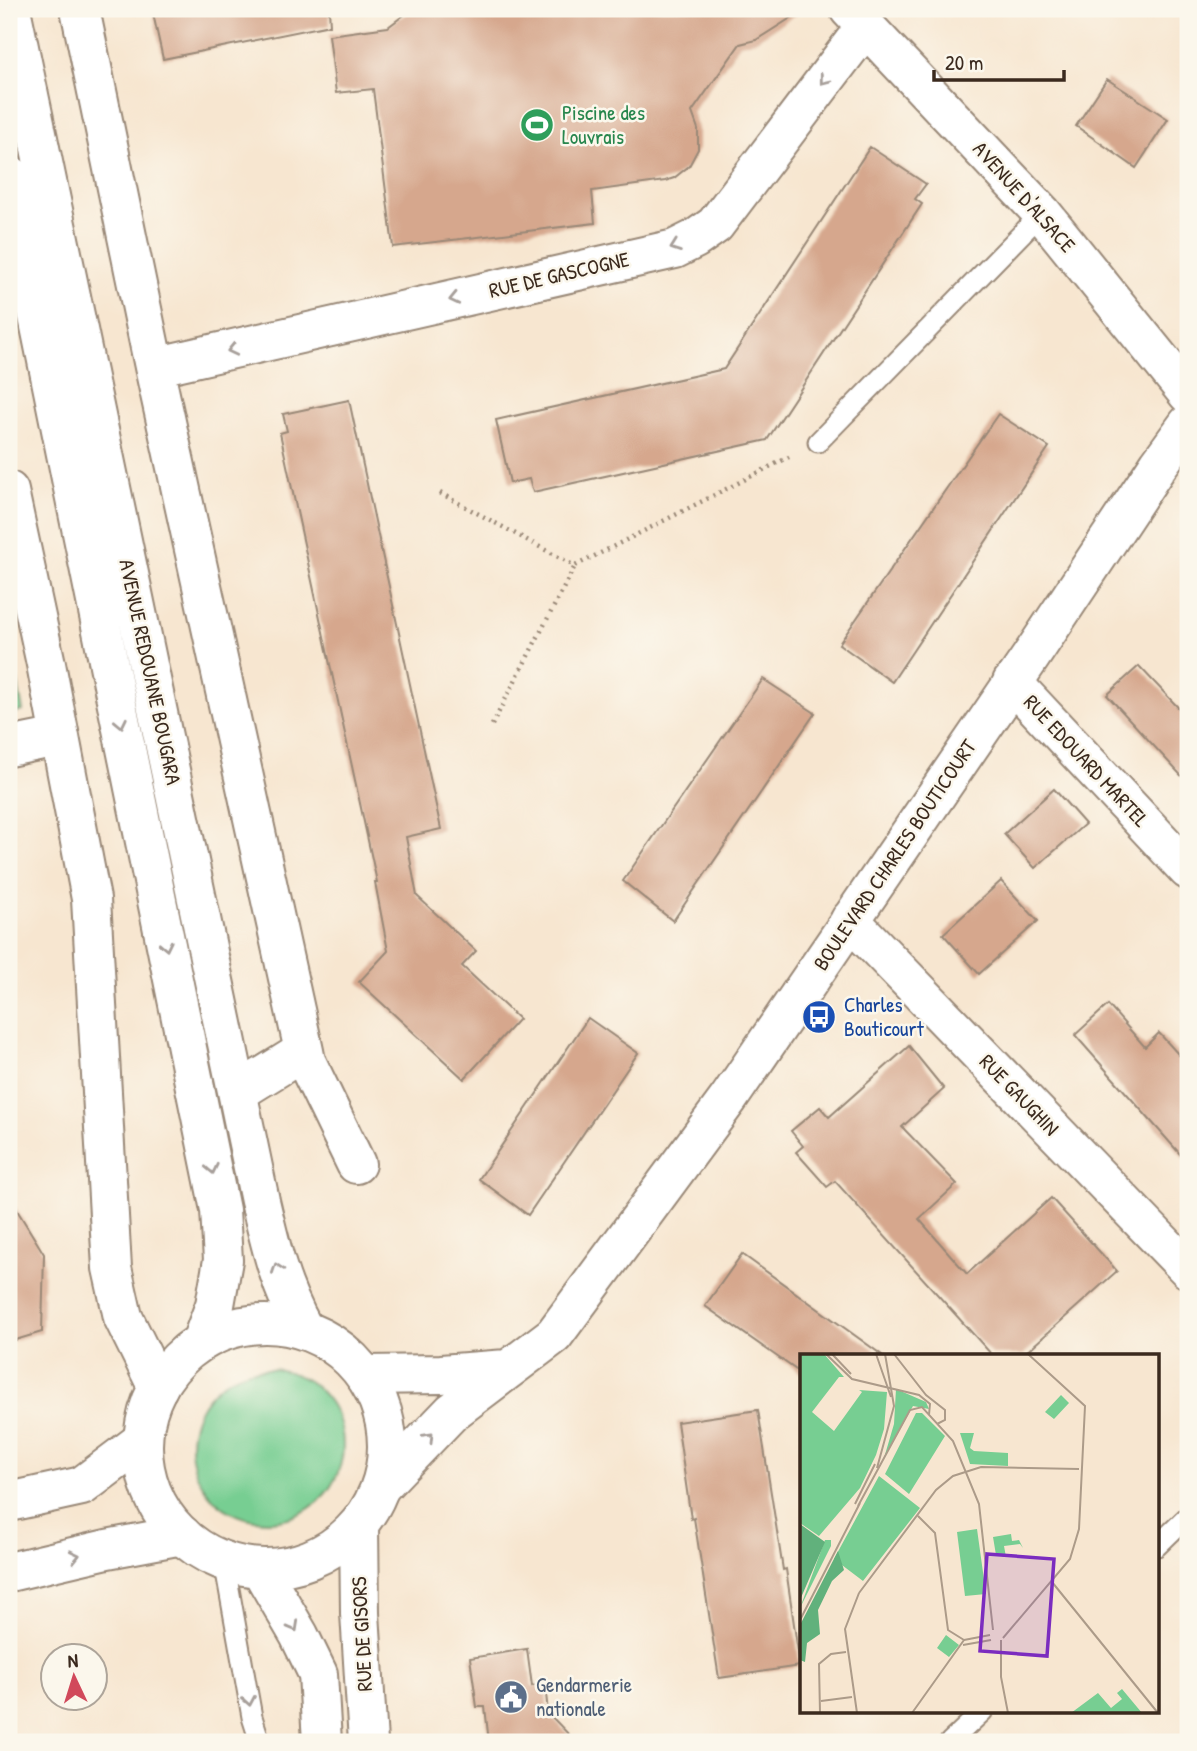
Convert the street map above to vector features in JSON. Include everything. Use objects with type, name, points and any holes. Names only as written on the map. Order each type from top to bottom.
[{"type":"street","name":"AVENUE REDOUANE BOUGARA","points":[[11,9],[273,1256],[288,1302],[304,1330]]},
{"type":"street","points":[[80,9],[306,1061],[356,1164]]},
{"type":"street","name":"RUE DE GASCOGNE","points":[[155,367],[675,249],[715,225],[858,18]]},
{"type":"street","name":"AVENUE D'ALSACE","points":[[858,18],[1042,213],[1188,394]]},
{"type":"street","name":"AVENUE REDOUANE BOUGARA","points":[[9,174],[220,1210],[223,1260],[215,1305],[201,1342]]},
{"type":"street","name":"BOULEVARD CHARLES BOUTICOURT","points":[[382,1486],[452,1412],[554,1335],[702,1138],[1188,424]]},
{"type":"street","points":[[9,491],[46,664],[91,899],[112,1268],[123,1317],[158,1388]]},
{"type":"street","name":"RUE EDOUARD MARTEL","points":[[1012,682],[1188,870]]},
{"type":"street","points":[[9,747],[58,737]]},
{"type":"street","name":"RUE GAUGHIN","points":[[850,920],[1188,1269]]},
{"type":"street","points":[[238,1092],[304,1051]]},
{"type":"street","points":[[251,1325],[279,1325],[304,1330],[338,1349],[365,1375],[382,1409],[388,1448],[382,1486],[359,1525],[331,1549],[297,1564],[242,1565],[202,1550],[182,1535],[160,1508],[146,1475],[143,1440],[147,1413],[158,1388],[176,1362],[201,1342],[225,1331],[251,1325]]},
{"type":"street","points":[[365,1375],[441,1374],[507,1369]]},
{"type":"street","points":[[9,1502],[82,1486],[143,1440]]},
{"type":"street","name":"RUE DE GISORS","points":[[359,1525],[360,1613],[368,1742]]},
{"type":"street","points":[[9,1572],[182,1535]]},
{"type":"street","points":[[242,1565],[299,1635],[318,1674],[322,1742]]},
{"type":"lane","points":[[29,9],[177,711],[190,788],[228,958],[229,1050]]},
{"type":"lane","points":[[818,442],[1042,213]]},
{"type":"lane","points":[[9,251],[74,570],[107,656]]},
{"type":"lane","points":[[1158,1545],[1188,1516]]},
{"type":"lane","points":[[242,1565],[252,1717],[260,1742]]},
{"type":"lane","points":[[950,1742],[982,1712]]},
{"type":"path","points":[[492,725],[575,566],[818,442]]},
{"type":"path","points":[[440,493],[575,566]]},
{"type":"green space","points":[[9,640],[23,711],[9,714]]},
{"type":"green space","points":[[267,1369],[296,1374],[321,1391],[338,1416],[343,1445],[338,1474],[321,1499],[296,1516],[267,1521],[238,1516],[213,1499],[196,1474],[191,1445],[196,1416],[213,1391],[238,1374]]},
{"type":"building","points":[[152,9],[329,9],[330,25],[163,59]]},
{"type":"building","name":"Piscine des Louvrais","points":[[412,9],[805,9],[756,40],[740,44],[692,112],[698,129],[698,149],[689,166],[674,178],[592,191],[595,223],[393,247],[373,89],[336,93],[329,35],[388,27]]},
{"type":"building","points":[[1107,79],[1168,119],[1136,168],[1076,126]]},
{"type":"building","points":[[870,147],[926,184],[915,199],[922,204],[767,440],[533,492],[529,479],[510,483],[496,420],[724,369]]},
{"type":"building","points":[[349,400],[441,829],[406,837],[417,896],[476,951],[462,966],[519,1019],[464,1079],[359,982],[388,951],[377,882],[280,433],[287,431],[283,414]]},
{"type":"building","points":[[998,414],[1049,447],[892,682],[839,644]]},
{"type":"building","points":[[1139,666],[1188,718],[1188,783],[1107,695]]},
{"type":"building","points":[[763,679],[815,713],[673,921],[623,881]]},
{"type":"building","points":[[1054,789],[1085,824],[1035,868],[1004,834]]},
{"type":"building","points":[[1001,881],[1038,921],[979,974],[943,934]]},
{"type":"building","points":[[1108,1005],[1145,1047],[1159,1033],[1188,1065],[1188,1163],[1075,1035]]},
{"type":"building","points":[[588,1018],[638,1053],[528,1215],[479,1179]]},
{"type":"building","points":[[909,1046],[944,1089],[902,1127],[957,1184],[919,1219],[967,1274],[1051,1198],[1117,1271],[1024,1354],[991,1354],[835,1181],[827,1187],[796,1152],[803,1146],[791,1131],[820,1107],[829,1117]]},
{"type":"building","points":[[9,1197],[44,1254],[42,1332],[9,1342]]},
{"type":"building","points":[[742,1254],[881,1354],[800,1354],[800,1373],[705,1306]]},
{"type":"building","points":[[758,1410],[800,1666],[719,1678],[677,1422]]},
{"type":"building","name":"Gendarmerie nationale","points":[[527,1649],[532,1686],[545,1684],[548,1713],[576,1742],[489,1742],[485,1707],[477,1707],[470,1658]]},
{"type":"place","name":"Piscine des Louvrais","points":[[537,125]]},
{"type":"place","name":"Charles Bouticourt","points":[[819,1017]]},
{"type":"place","name":"Gendarmerie nationale","points":[[511,1697]]}]
